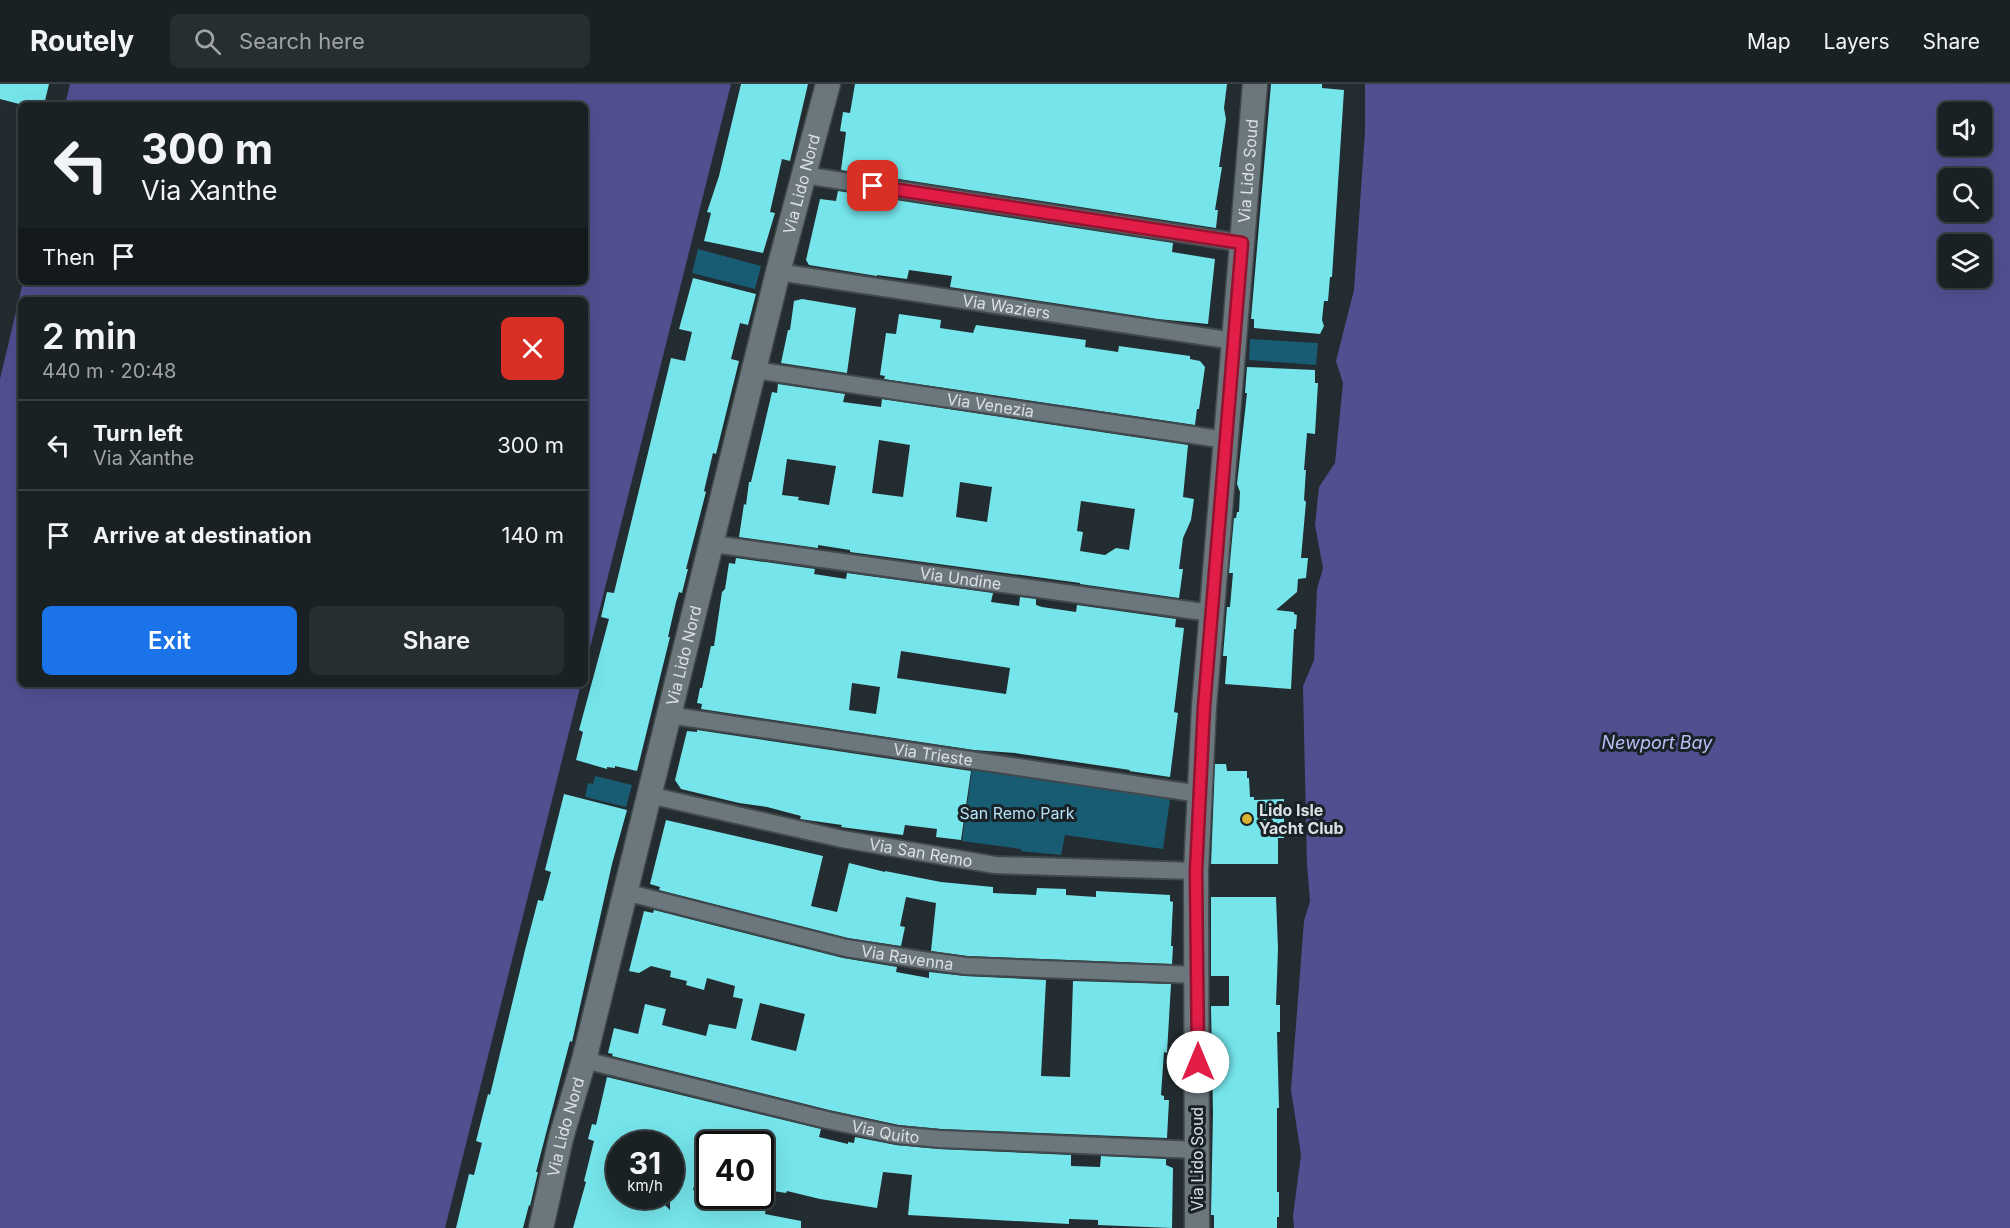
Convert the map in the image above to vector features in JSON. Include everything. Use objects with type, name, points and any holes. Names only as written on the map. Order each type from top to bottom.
[{"type":"street","name":"Via Lido Nord","points":[[542,1228],[561,1138],[584,1060],[778,272],[828,84]]},
{"type":"street","name":"Via Lido Soud","points":[[1197,1228],[1196,871],[1204,707],[1255,84]]},
{"type":"street","points":[[804,175],[1242,243]]},
{"type":"street","name":"Via Waziers","points":[[778,272],[1234,341]]},
{"type":"street","name":"Via Venezia","points":[[755,370],[1226,440]]},
{"type":"street","name":"Via Undine","points":[[712,543],[1211,613]]},
{"type":"street","name":"Via Trieste","points":[[668,715],[1200,794]]},
{"type":"street","name":"Via San Remo","points":[[649,795],[842,839],[995,865],[1196,871]]},
{"type":"street","name":"Via Ravenna","points":[[625,892],[846,948],[922,960],[966,966],[1197,975]]},
{"type":"street","name":"Via Quito","points":[[584,1060],[897,1135],[940,1139],[1196,1150]]},
{"type":"green space","points":[[698,249],[761,266],[755,289],[692,273]]},
{"type":"green space","points":[[1250,339],[1318,343],[1316,365],[1249,360]]},
{"type":"green space","name":"San Remo Park","points":[[972,770],[1170,799],[1163,849],[1065,835],[1061,855],[962,841]]},
{"type":"green space","points":[[595,776],[632,785],[626,807],[585,797],[588,783],[593,784]]},
{"type":"water","points":[[70,84],[731,84],[588,656],[588,297],[19,297],[22,285],[588,285],[588,102],[66,102]]},
{"type":"water","name":"Newport Bay","points":[[1365,84],[2010,84],[2010,1228],[1294,1228],[1293,1216],[1301,1155],[1291,1090],[1304,921],[1310,901],[1307,865],[1303,686],[1314,660],[1317,589],[1323,568],[1315,525],[1319,487],[1335,463],[1343,383],[1336,361],[1354,290],[1365,132]]},
{"type":"water","points":[[18,303],[18,687],[580,687],[445,1228],[0,1228],[0,379]]},
{"type":"building","points":[[0,84],[49,84],[45,102],[18,104],[0,99]]},
{"type":"building","points":[[741,84],[808,84],[790,161],[782,159],[770,212],[775,213],[763,253],[704,241],[711,213],[707,212],[719,176]]},
{"type":"building","points":[[855,84],[1227,84],[1224,108],[1226,119],[1219,167],[1222,167],[1215,210],[1218,210],[1216,228],[841,170],[846,132],[840,131],[843,112],[850,113]]},
{"type":"building","points":[[1271,84],[1322,84],[1322,88],[1344,90],[1332,277],[1330,277],[1328,301],[1324,301],[1322,320],[1324,326],[1320,334],[1254,328],[1254,319],[1251,319]]},
{"type":"building","points":[[838,191],[1173,243],[1172,252],[1215,259],[1208,324],[1158,319],[950,287],[952,276],[909,270],[907,279],[809,265],[806,260],[820,199],[836,201]]},
{"type":"building","points":[[693,278],[756,294],[748,325],[740,323],[731,359],[739,361],[716,454],[713,453],[704,491],[706,492],[686,569],[688,569],[682,593],[679,592],[676,602],[668,637],[670,637],[637,771],[615,766],[615,768],[607,767],[607,769],[576,760],[583,732],[579,730],[609,619],[601,617],[607,592],[614,593],[671,358],[685,361],[692,332],[679,329]]},
{"type":"building","points":[[802,299],[856,308],[847,373],[781,363],[788,330],[790,330],[794,301]]},
{"type":"building","points":[[899,314],[941,320],[940,328],[973,333],[976,325],[1086,340],[1085,347],[1118,352],[1119,346],[1190,356],[1190,359],[1200,361],[1205,367],[1195,425],[884,379],[885,376],[880,375],[886,333],[896,334]]},
{"type":"building","points":[[1247,367],[1315,370],[1315,383],[1318,383],[1315,434],[1307,433],[1304,470],[1306,470],[1304,500],[1306,502],[1301,558],[1308,558],[1306,578],[1298,579],[1297,592],[1276,610],[1294,612],[1297,615],[1296,629],[1294,629],[1291,689],[1225,684],[1227,656],[1223,656],[1227,607],[1230,607],[1233,573],[1229,573],[1234,518],[1239,512],[1240,492],[1237,484],[1247,393],[1245,393]]},
{"type":"building","points":[[778,384],[845,394],[843,402],[881,407],[882,399],[1188,445],[1183,497],[1194,499],[1191,520],[1183,538],[1179,569],[1183,569],[1179,598],[850,552],[850,550],[818,545],[818,548],[739,537],[749,482],[751,482],[772,392],[777,393]],"holes":[[[879,440],[910,445],[903,497],[872,493]],[[787,459],[836,466],[829,505],[782,495]],[[960,482],[992,487],[987,522],[956,517]],[[1081,501],[1135,509],[1129,550],[1116,548],[1105,555],[1080,551],[1083,532],[1077,531]]]},
{"type":"building","points":[[736,558],[815,569],[814,574],[846,579],[847,573],[993,593],[991,602],[1019,606],[1020,597],[1036,599],[1036,605],[1042,607],[1076,612],[1077,605],[1176,619],[1175,627],[1184,628],[1174,712],[1178,713],[1170,777],[701,709],[702,704],[697,703],[711,646],[714,646],[722,592],[725,589],[729,563],[735,564]],"holes":[[[901,651],[1010,668],[1006,694],[897,678]],[[852,683],[880,687],[876,714],[849,710]]]},
{"type":"building","points":[[697,730],[971,771],[961,840],[936,837],[937,829],[905,825],[903,835],[841,827],[842,825],[800,819],[801,816],[767,807],[739,803],[681,789],[675,780],[687,731],[697,732]]},
{"type":"building","name":"Lido Isle Yacht Club","points":[[1215,764],[1226,764],[1227,771],[1247,771],[1250,797],[1254,797],[1254,800],[1284,799],[1284,838],[1278,838],[1278,864],[1211,864]]},
{"type":"building","points":[[564,794],[627,810],[612,864],[572,1042],[570,1041],[523,1228],[456,1228],[469,1174],[474,1175],[482,1143],[476,1141],[488,1094],[490,1095],[538,900],[543,901],[551,872],[545,870]]},
{"type":"building","points":[[666,820],[823,856],[811,906],[837,912],[849,863],[941,882],[993,887],[993,893],[1036,895],[1037,888],[1066,889],[1066,895],[1096,897],[1096,891],[1170,895],[1170,901],[1173,902],[1172,964],[967,956],[931,951],[936,903],[906,897],[900,926],[905,927],[901,946],[848,938],[659,890],[660,887],[650,884]]},
{"type":"building","points":[[1211,897],[1276,897],[1278,949],[1276,1005],[1280,1005],[1280,1032],[1277,1032],[1279,1217],[1277,1217],[1277,1228],[1214,1228],[1214,1215],[1211,1215],[1213,1113],[1211,1006],[1229,1006],[1229,976],[1211,976]]},
{"type":"building","points":[[654,910],[843,958],[897,967],[896,972],[929,978],[929,972],[1046,980],[1041,1076],[1070,1077],[1073,981],[1171,984],[1167,1053],[1164,1052],[1161,1095],[1164,1096],[1164,1100],[1169,1100],[1167,1138],[941,1129],[899,1125],[612,1056],[613,1054],[608,1053],[614,1028],[638,1034],[645,1004],[666,1009],[662,1025],[706,1036],[709,1024],[736,1029],[743,999],[733,997],[735,986],[707,978],[704,990],[686,985],[687,981],[670,977],[671,971],[651,966],[639,973],[629,971],[644,911],[653,913]],"holes":[[[760,1003],[805,1014],[796,1051],[751,1040]]]},
{"type":"building","points":[[607,1077],[821,1129],[819,1137],[848,1144],[848,1142],[854,1143],[855,1137],[896,1145],[939,1149],[1071,1155],[1071,1166],[1100,1167],[1101,1156],[1166,1159],[1166,1165],[1173,1168],[1172,1228],[1098,1225],[1098,1220],[1069,1219],[1069,1224],[908,1215],[912,1175],[883,1172],[877,1208],[787,1191],[786,1193],[774,1191],[774,1131],[696,1131],[696,1178],[693,1190],[696,1191],[696,1209],[766,1209],[765,1214],[801,1221],[801,1228],[573,1228],[586,1182],[584,1181],[594,1141],[588,1139],[592,1124],[596,1125]]},
{"type":"place","name":"Lido Isle Yacht Club","points":[[1247,819]]},
{"type":"route","points":[[873,186],[1242,243],[1204,707],[1196,871],[1198,1062]]}]
